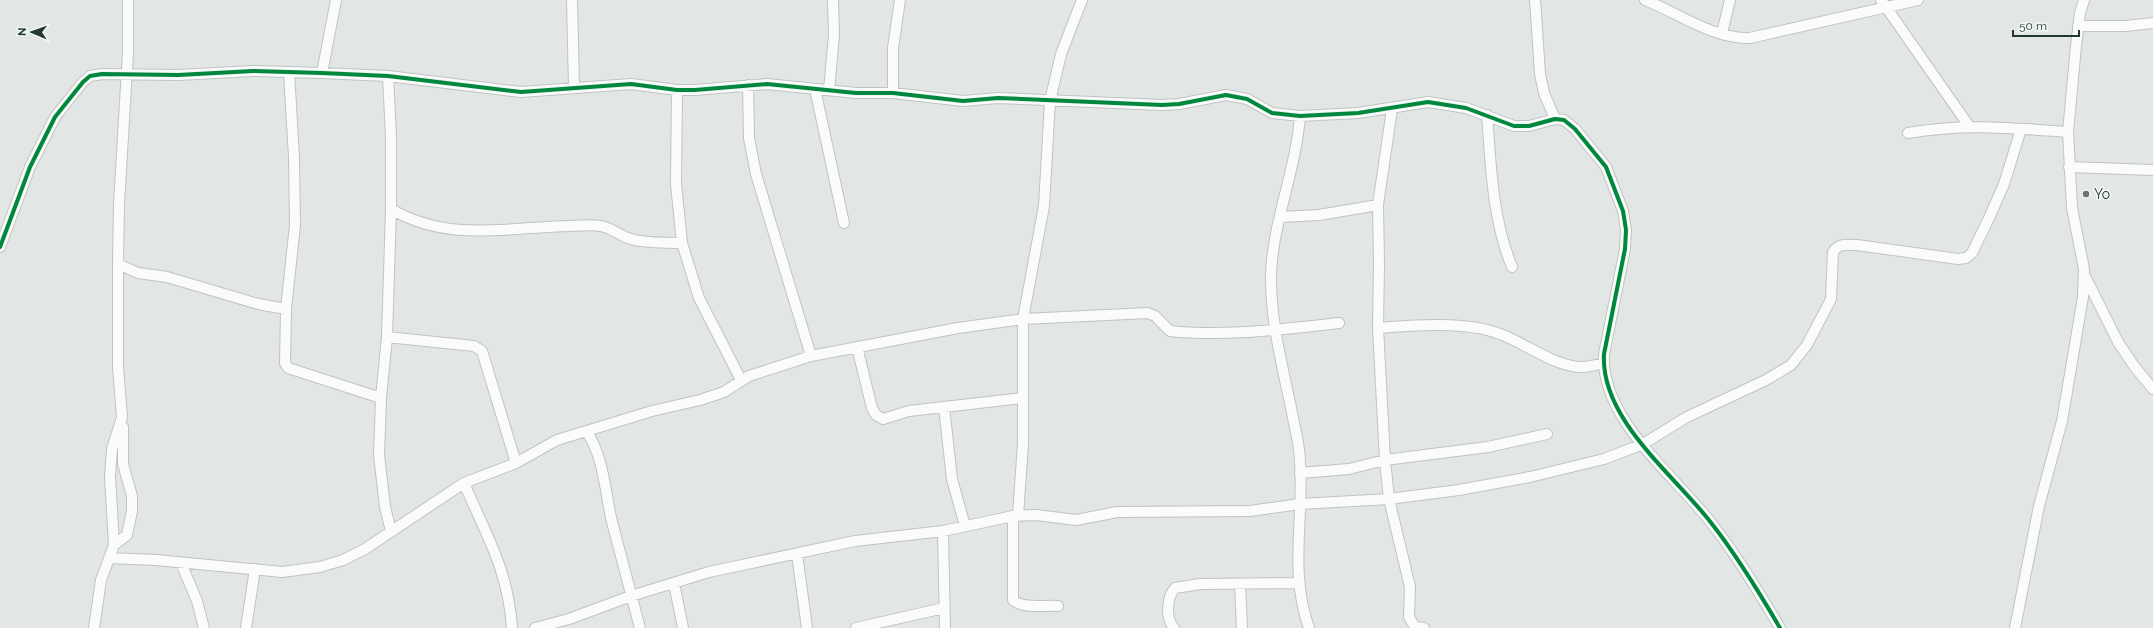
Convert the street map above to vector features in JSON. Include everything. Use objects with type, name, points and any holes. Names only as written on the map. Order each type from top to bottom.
[{"type":"street","points":[[94,628],[101,580],[114,545],[110,484],[111,456],[122,417],[118,367],[118,264],[119,204],[127,73],[128,0]]},
{"type":"street","points":[[322,73],[336,0]]},
{"type":"street","points":[[572,0],[574,88]]},
{"type":"street","points":[[829,90],[834,35],[833,0]]},
{"type":"street","points":[[893,93],[893,48],[900,0]]},
{"type":"street","points":[[1058,606],[1016,604],[1012,600],[1015,516],[1023,443],[1022,319],[1044,206],[1050,101],[1061,54],[1082,0]]},
{"type":"street","points":[[1535,0],[1540,74],[1544,93],[1555,119]]},
{"type":"street","points":[[1645,0],[1730,37],[1750,38],[1883,3],[1918,0]]},
{"type":"street","points":[[1722,33],[1730,0]]},
{"type":"street","points":[[2084,0],[2078,26],[2071,84],[2068,132],[2072,208],[2085,276],[2118,342],[2134,366],[2153,389]]},
{"type":"street","points":[[1883,3],[1969,126]]},
{"type":"street","points":[[2078,26],[2125,26],[2153,23]]},
{"type":"street","points":[[0,247],[30,167],[55,117],[83,82],[90,76],[127,73],[178,75],[253,72],[322,73],[388,76],[521,92],[631,84],[677,90],[748,85],[781,85],[815,89],[893,93],[963,101],[998,98],[1162,105],[1179,104],[1226,95],[1247,100],[1272,114],[1300,116],[1358,113],[1392,109],[1428,102],[1466,108],[1514,126],[1529,126],[1555,119],[1564,120],[1599,158],[1614,183],[1623,211],[1626,230],[1622,273],[1606,335],[1603,363],[1609,388],[1622,417],[1643,444],[1695,501],[1731,549],[1780,628]]},
{"type":"street","points":[[289,72],[294,157],[295,225],[286,309],[284,359],[288,368],[381,398]]},
{"type":"street","points":[[388,76],[391,137],[391,209],[387,337],[381,398],[379,455],[385,507],[391,531]]},
{"type":"street","points":[[748,85],[749,138],[756,174],[811,356]]},
{"type":"street","points":[[815,89],[844,223]]},
{"type":"street","points":[[677,90],[676,184],[682,243],[699,298],[741,380]]},
{"type":"street","points":[[1392,109],[1378,205],[1380,264],[1378,328],[1385,460],[1390,499],[1410,587],[1409,617],[1415,626],[1424,628]]},
{"type":"street","points":[[1487,115],[1497,220],[1503,246],[1512,267]]},
{"type":"street","points":[[1300,116],[1298,136],[1280,217],[1271,273],[1272,302],[1276,330],[1298,445],[1300,473],[1297,558],[1298,583],[1309,628]]},
{"type":"street","points":[[1908,134],[1935,128],[1969,126],[2068,132]]},
{"type":"street","points":[[535,628],[598,610],[631,596],[709,572],[854,541],[943,531],[1015,516],[1036,515],[1076,520],[1117,512],[1250,511],[1300,504],[1390,499],[1459,490],[1530,478],[1604,459],[1643,444],[1687,417],[1779,373],[1799,357],[1831,299],[1832,260],[1833,252],[1837,246],[1844,244],[1857,245],[1958,260],[1966,258],[1972,253],[2004,184],[2021,129]]},
{"type":"street","points":[[2069,167],[2153,170]]},
{"type":"street","points":[[1280,217],[1319,215],[1378,205]]},
{"type":"street","points":[[391,209],[418,223],[449,230],[474,232],[537,226],[601,226],[632,240],[682,243]]},
{"type":"street","points":[[118,264],[138,273],[190,283],[258,304],[286,309]]},
{"type":"street","points":[[2015,628],[2039,506],[2062,421],[2080,323],[2085,276]]},
{"type":"street","points":[[109,558],[282,572],[320,567],[356,554],[464,483],[516,463],[557,440],[652,411],[706,398],[724,392],[741,380],[811,356],[857,347],[958,328],[1022,319],[1148,313],[1155,316],[1170,331],[1193,333],[1276,330],[1339,323]]},
{"type":"street","points":[[1378,328],[1417,325],[1476,328],[1500,334],[1567,364],[1583,367],[1603,363]]},
{"type":"street","points":[[387,337],[474,346],[482,351],[516,463]]},
{"type":"street","points":[[857,347],[872,408],[879,417],[888,419],[901,412],[1022,398]]},
{"type":"street","points":[[944,407],[952,479],[965,526]]},
{"type":"street","points":[[114,545],[127,535],[132,511],[132,496],[123,464],[123,427]]},
{"type":"street","points":[[587,432],[594,443],[599,459],[612,523],[640,628]]},
{"type":"street","points":[[1300,473],[1349,469],[1385,460],[1488,447],[1547,434]]},
{"type":"street","points":[[464,483],[490,536],[502,570],[508,592],[512,628]]},
{"type":"street","points":[[943,531],[945,628]]},
{"type":"street","points":[[797,554],[807,628]]},
{"type":"street","points":[[181,563],[197,601],[204,628]]},
{"type":"street","points":[[246,628],[255,569]]},
{"type":"street","points":[[674,583],[683,628]]},
{"type":"street","points":[[1174,628],[1169,619],[1169,606],[1170,593],[1175,588],[1200,584],[1240,585],[1298,583]]},
{"type":"street","points":[[1240,585],[1242,628]]},
{"type":"street","points":[[856,628],[944,608]]},
{"type":"cycle path","points":[[0,247],[30,167],[55,117],[83,82],[90,76],[102,74],[178,75],[253,71],[322,73],[388,76],[521,92],[631,84],[677,90],[767,84],[856,93],[893,93],[963,101],[998,98],[1162,105],[1179,104],[1226,95],[1247,99],[1272,113],[1300,116],[1358,113],[1428,102],[1466,108],[1514,126],[1529,126],[1555,119],[1564,120],[1575,129],[1606,167],[1623,211],[1626,230],[1625,249],[1604,354],[1606,378],[1614,402],[1627,424],[1643,446],[1722,536],[1780,628]]},
{"type":"place","name":"Yo","points":[[2086,194]]}]
